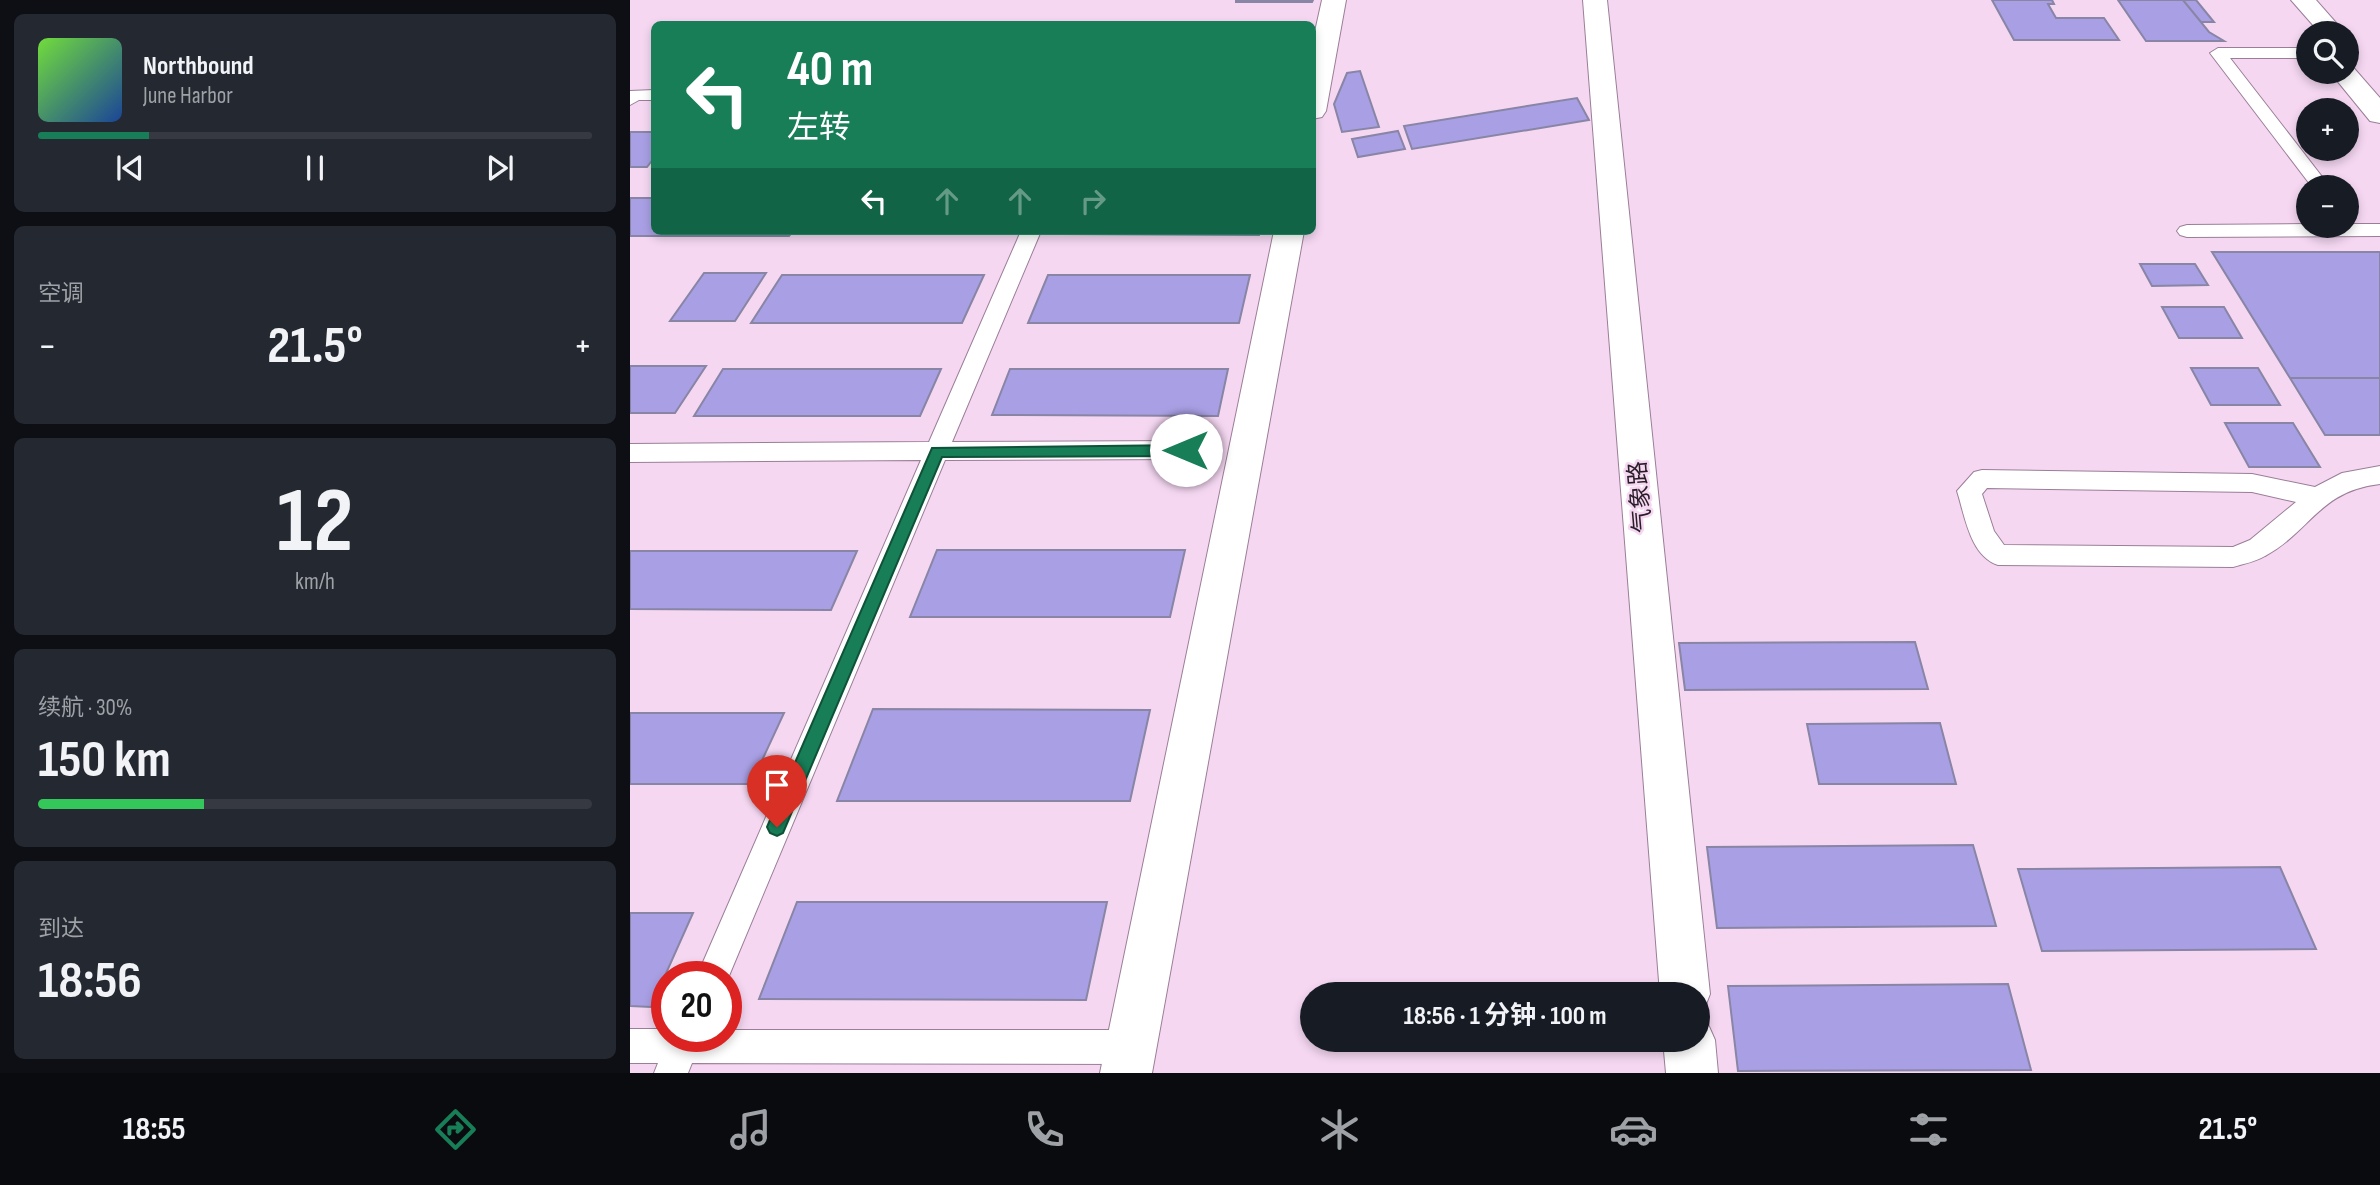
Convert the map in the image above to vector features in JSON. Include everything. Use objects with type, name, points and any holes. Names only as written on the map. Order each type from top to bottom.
[{"type":"street","points":[[1316,91],[1334,0]]},
{"type":"street","name":"气象路","points":[[1595,0],[1684,982]]},
{"type":"street","points":[[2280,0],[2298,21]]},
{"type":"street","points":[[2303,0],[2322,21]]},
{"type":"street","points":[[2359,62],[2380,86]]},
{"type":"street","points":[[2353,84],[2380,115]]},
{"type":"street","points":[[1129,1060],[1288,235]]},
{"type":"street","points":[[1690,1052],[1692,1073]]},
{"type":"lane","points":[[2296,53],[2218,53],[2312,175]]},
{"type":"lane","points":[[630,100],[634,95],[651,95]]},
{"type":"lane","points":[[2359,226],[2380,230]]},
{"type":"lane","points":[[2187,231],[2296,227]]},
{"type":"lane","points":[[719,961],[1029,235]]},
{"type":"lane","points":[[630,453],[1186,450]]},
{"type":"lane","points":[[2318,497],[2252,483],[1982,480],[1969,491],[1983,536],[1998,555],[2233,557],[2258,548],[2318,497],[2330,486],[2363,475],[2380,475]]},
{"type":"lane","points":[[630,1046],[651,1048]]},
{"type":"lane","points":[[681,1052],[1129,1060]]},
{"type":"building","points":[[1236,0],[1313,0],[1236,2]]},
{"type":"building","points":[[1992,0],[2052,0],[2054,4],[2048,4],[2056,18],[2104,18],[2119,40],[2014,40]]},
{"type":"building","points":[[2118,0],[2183,0],[2209,32],[2224,41],[2146,41]]},
{"type":"building","points":[[2183,0],[2196,0],[2214,22],[2201,22]]},
{"type":"building","points":[[1360,71],[1379,127],[1342,132],[1334,104],[1347,73]]},
{"type":"building","points":[[1577,98],[1589,120],[1412,149],[1404,126]]},
{"type":"building","points":[[1398,131],[1405,149],[1358,157],[1352,139]]},
{"type":"building","points":[[630,132],[651,132],[651,162],[647,167],[630,167]]},
{"type":"building","points":[[630,198],[651,198],[651,235],[790,235],[789,236],[630,236]]},
{"type":"building","points":[[2212,252],[2380,252],[2380,378],[2290,378]]},
{"type":"building","points":[[2140,264],[2195,264],[2208,285],[2152,286]]},
{"type":"building","points":[[704,273],[766,273],[735,321],[670,321]]},
{"type":"building","points":[[782,275],[984,275],[962,323],[751,323]]},
{"type":"building","points":[[1048,275],[1250,275],[1239,323],[1028,323]]},
{"type":"building","points":[[2162,307],[2224,307],[2242,338],[2179,338]]},
{"type":"building","points":[[630,366],[706,366],[675,413],[630,413]]},
{"type":"building","points":[[2191,368],[2258,368],[2280,405],[2211,405]]},
{"type":"building","points":[[723,369],[941,369],[920,416],[694,416]]},
{"type":"building","points":[[1010,369],[1228,369],[1218,416],[992,415]]},
{"type":"building","points":[[2290,378],[2380,378],[2380,435],[2325,435]]},
{"type":"building","points":[[2225,423],[2293,423],[2320,467],[2249,467]]},
{"type":"building","points":[[937,550],[1185,550],[1170,617],[910,617]]},
{"type":"building","points":[[630,551],[857,551],[831,610],[630,609]]},
{"type":"building","points":[[1915,642],[1928,689],[1685,690],[1679,643]]},
{"type":"building","points":[[873,709],[1150,710],[1130,801],[837,801]]},
{"type":"building","points":[[630,713],[784,713],[751,784],[630,784]]},
{"type":"building","points":[[1940,723],[1956,784],[1819,784],[1807,724]]},
{"type":"building","points":[[1973,845],[1996,926],[1717,928],[1707,847]]},
{"type":"building","points":[[2280,867],[2316,949],[2042,951],[2018,869]]},
{"type":"building","points":[[797,902],[1107,902],[1086,1000],[759,999]]},
{"type":"building","points":[[630,913],[693,913],[672,961],[651,961],[651,1007],[630,1006]]},
{"type":"building","points":[[2008,984],[2031,1070],[1738,1071],[1728,986]]},
{"type":"route","points":[[777,827],[937,452],[1186,450]]}]
